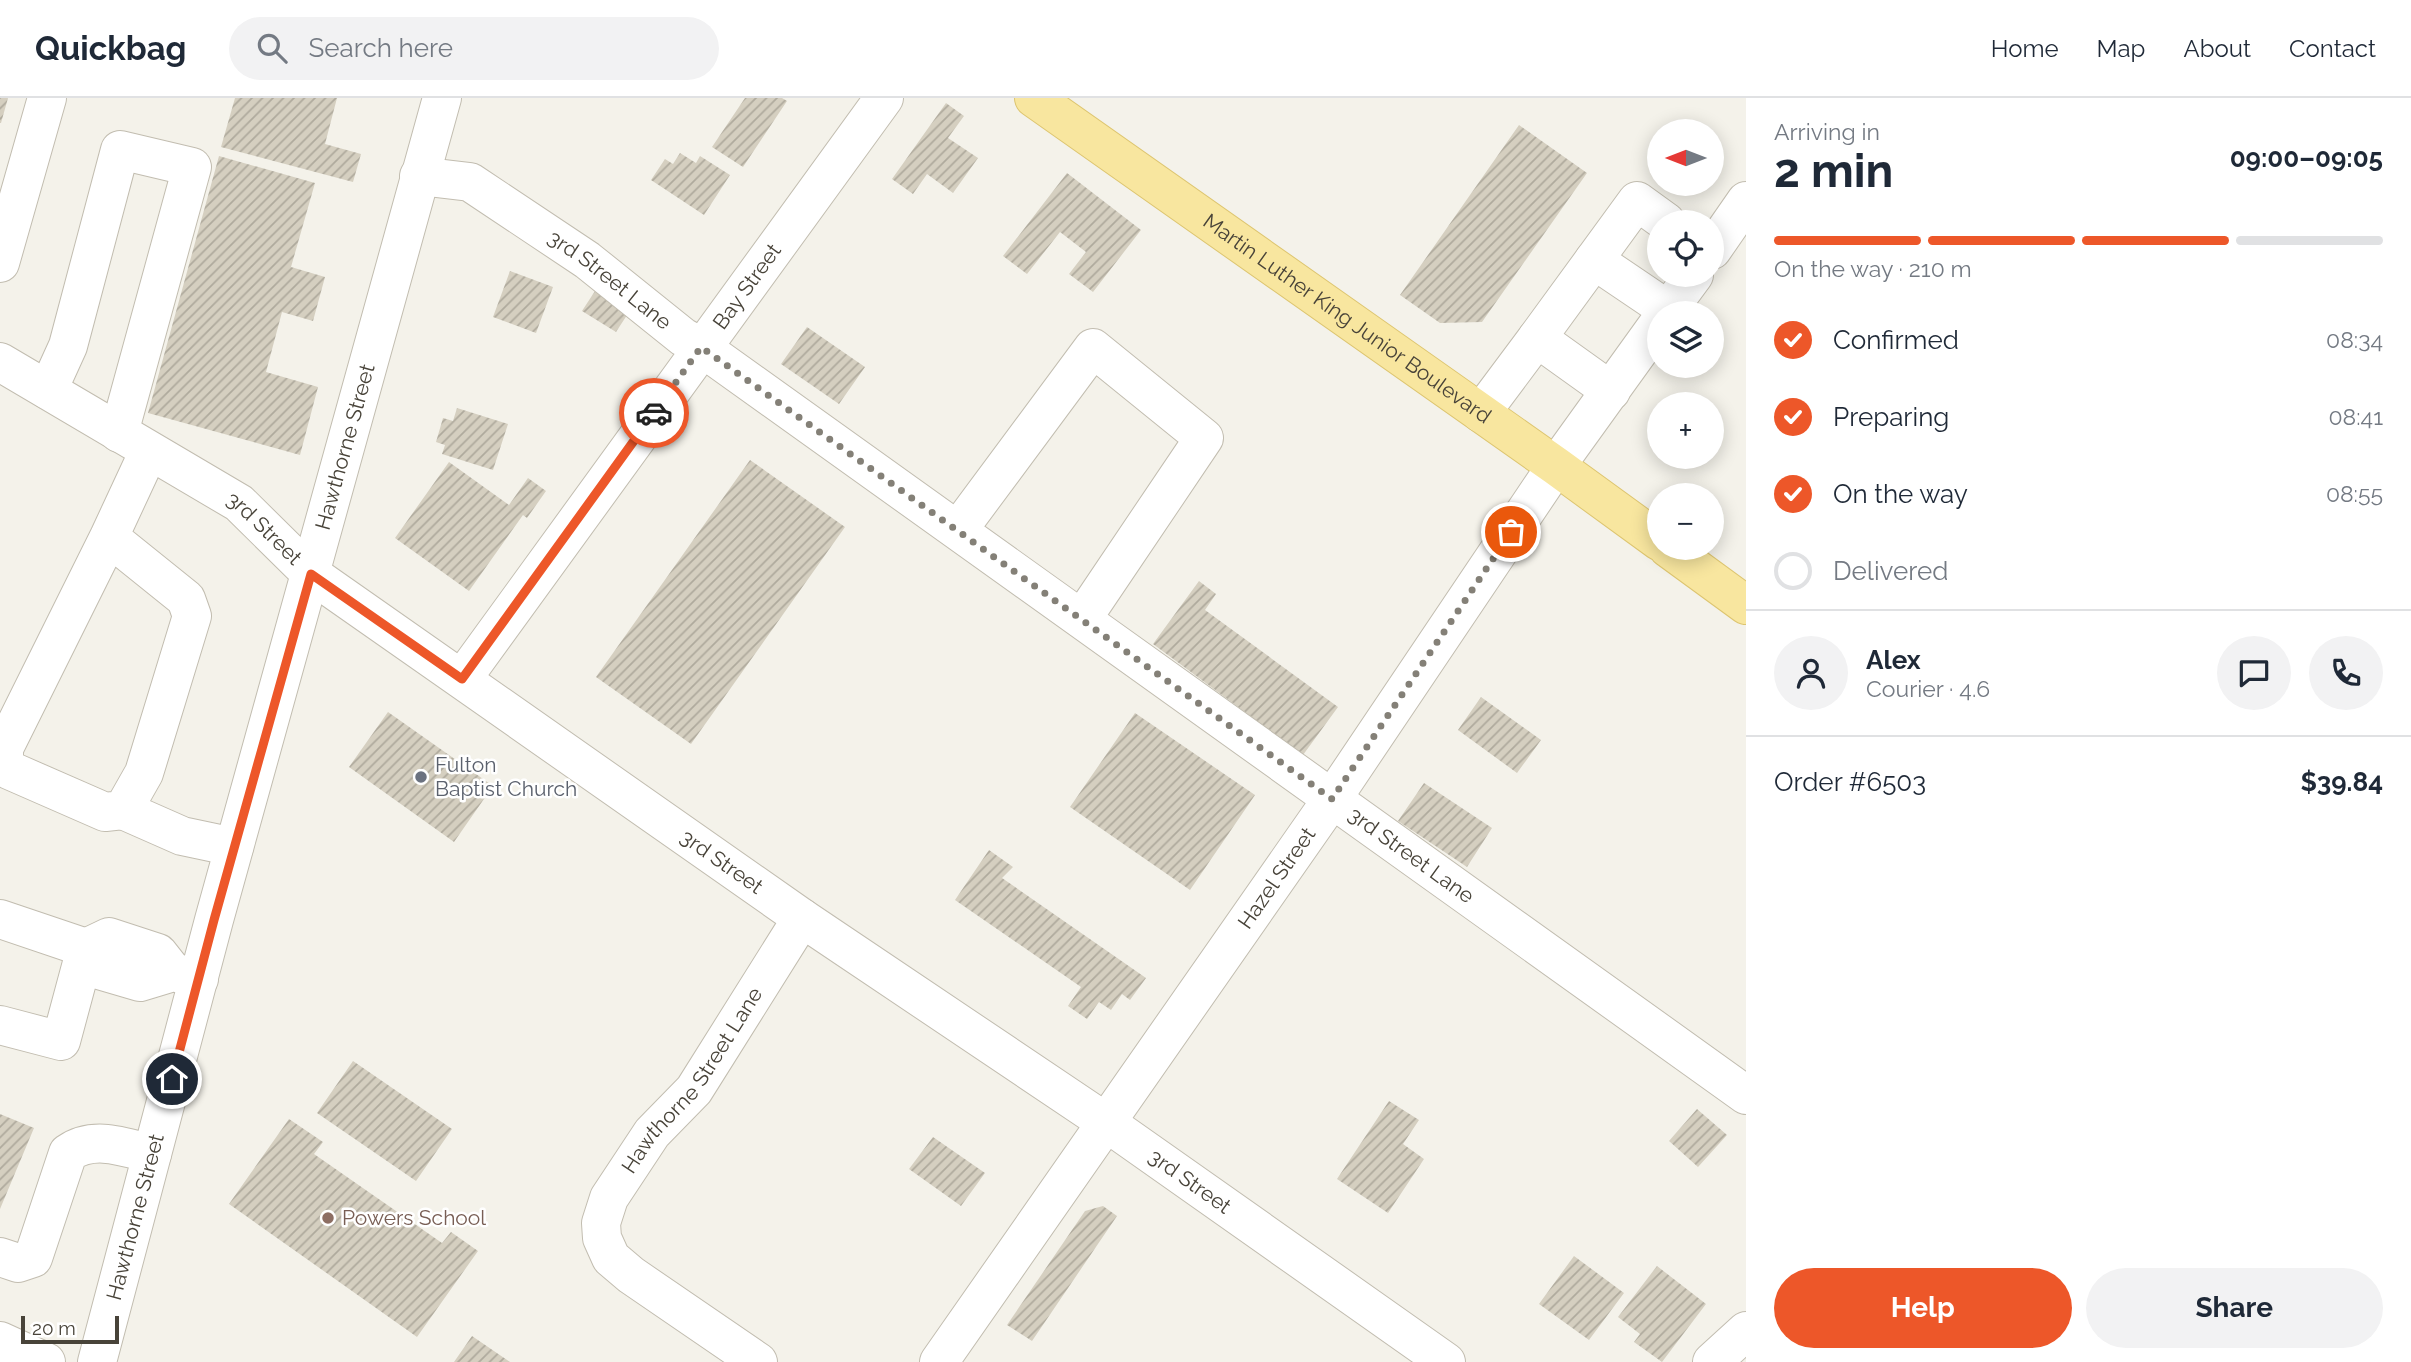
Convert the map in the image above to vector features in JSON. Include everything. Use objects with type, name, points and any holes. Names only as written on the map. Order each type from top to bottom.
[{"type":"main road","name":"Martin Luther King Junior Boulevard","points":[[1034,98],[1647,532]]},
{"type":"main road","points":[[1684,560],[1746,605]]},
{"type":"street","points":[[0,263],[6,223],[47,98]]},
{"type":"street","name":"Hawthorne Street","points":[[97,1362],[152,1154],[186,975],[234,846],[442,98]]},
{"type":"street","name":"Bay Street","points":[[462,679],[884,98]]},
{"type":"street","points":[[48,390],[68,346],[120,150],[192,167],[134,442],[109,537],[4,748],[4,759],[9,770],[105,812],[123,810],[182,836],[234,846]]},
{"type":"street","name":"3rd Street Lane","points":[[419,176],[470,181],[587,260],[683,337],[701,347],[958,530],[1746,1095]]},
{"type":"street","points":[[1481,413],[1637,201],[1649,210]]},
{"type":"street","points":[[1724,233],[1746,201]]},
{"type":"street","points":[[1594,260],[1647,302]]},
{"type":"street","points":[[1537,338],[1611,391]]},
{"type":"street","name":"Hazel Street","points":[[939,1362],[1332,799],[1556,466],[1647,341]]},
{"type":"street","points":[[958,530],[1093,348],[1204,438],[1082,620]]},
{"type":"street","name":"3rd Street","points":[[0,362],[239,503],[311,574],[802,918],[1107,1123],[1446,1362]]},
{"type":"street","points":[[109,537],[186,599],[192,616],[144,773],[123,810]]},
{"type":"street","name":"Hawthorne Street Lane","points":[[758,1362],[631,1275],[611,1258],[601,1238],[601,1223],[608,1198],[652,1133],[694,1090],[802,918]]},
{"type":"street","points":[[0,919],[86,948],[109,937],[158,953],[186,975]]},
{"type":"street","points":[[0,1025],[61,1041],[86,948]]},
{"type":"street","points":[[0,1257],[18,1264],[33,1258],[68,1153],[80,1144],[108,1143],[152,1154]]},
{"type":"street","points":[[1712,1362],[1746,1331]]},
{"type":"street","points":[[0,1341],[46,1362]]},
{"type":"building","points":[[0,98],[8,98],[1,123],[0,123]]},
{"type":"building","points":[[235,98],[337,98],[325,144],[361,154],[353,182],[221,147]]},
{"type":"building","points":[[745,98],[782,98],[787,101],[743,167],[712,147]]},
{"type":"building","points":[[946,103],[964,116],[948,138],[978,158],[953,193],[927,174],[913,194],[892,179]]},
{"type":"building","points":[[1519,125],[1587,173],[1482,322],[1440,323],[1400,295]]},
{"type":"building","points":[[680,153],[696,163],[700,156],[730,175],[704,215],[651,180],[665,159],[673,164]]},
{"type":"building","points":[[219,156],[315,183],[291,267],[325,277],[313,321],[282,312],[266,372],[318,387],[300,455],[148,413]]},
{"type":"building","points":[[1067,173],[1141,230],[1093,292],[1069,274],[1086,252],[1060,232],[1027,274],[1003,256]]},
{"type":"building","points":[[510,271],[553,287],[536,333],[493,317]]},
{"type":"building","points":[[595,291],[629,312],[616,332],[582,311]]},
{"type":"building","points":[[807,327],[865,367],[839,404],[781,364]]},
{"type":"building","points":[[457,408],[508,424],[493,470],[442,454],[445,445],[436,442],[443,418],[453,421]]},
{"type":"building","points":[[750,460],[845,527],[691,744],[596,677]]},
{"type":"building","points":[[449,462],[509,505],[528,478],[546,491],[527,518],[523,515],[469,591],[395,538]]},
{"type":"building","points":[[1199,581],[1216,594],[1205,610],[1338,707],[1303,755],[1153,644]]},
{"type":"building","points":[[1481,697],[1541,740],[1517,773],[1458,730]]},
{"type":"building","name":"Fulton Baptist Church","points":[[388,712],[493,786],[454,842],[349,767]]},
{"type":"building","points":[[1135,713],[1255,795],[1190,890],[1070,807]]},
{"type":"building","points":[[1424,783],[1492,828],[1467,867],[1398,821]]},
{"type":"building","points":[[989,850],[1013,867],[1002,878],[1146,978],[1130,1000],[1122,994],[1111,1010],[1099,1002],[1087,1019],[1068,1006],[1081,987],[955,900]]},
{"type":"building","points":[[353,1061],[452,1129],[416,1181],[317,1113]]},
{"type":"building","points":[[1389,1101],[1419,1120],[1403,1144],[1424,1159],[1388,1213],[1337,1179]]},
{"type":"building","points":[[1697,1109],[1727,1135],[1698,1167],[1669,1141]]},
{"type":"building","points":[[0,1114],[34,1128],[0,1209]]},
{"type":"building","name":"Powers School","points":[[289,1119],[323,1142],[314,1154],[442,1243],[451,1232],[478,1251],[417,1337],[229,1204]]},
{"type":"building","points":[[933,1137],[985,1173],[961,1206],[909,1169]]},
{"type":"building","points":[[1103,1206],[1117,1216],[1032,1341],[1007,1325],[1085,1211]]},
{"type":"building","points":[[1574,1256],[1624,1293],[1589,1340],[1539,1304]]},
{"type":"building","points":[[1657,1266],[1706,1304],[1662,1362],[1634,1342],[1640,1334],[1618,1317]]},
{"type":"building","points":[[472,1336],[510,1362],[454,1362]]},
{"type":"way so far","points":[[654,413],[701,347],[1332,799],[1511,532]]},
{"type":"place","name":"Fulton Baptist Church","points":[[421,777]]},
{"type":"place","name":"Powers School","points":[[328,1218]]},
{"type":"route","points":[[172,1079],[311,574],[462,679],[654,413]]}]
